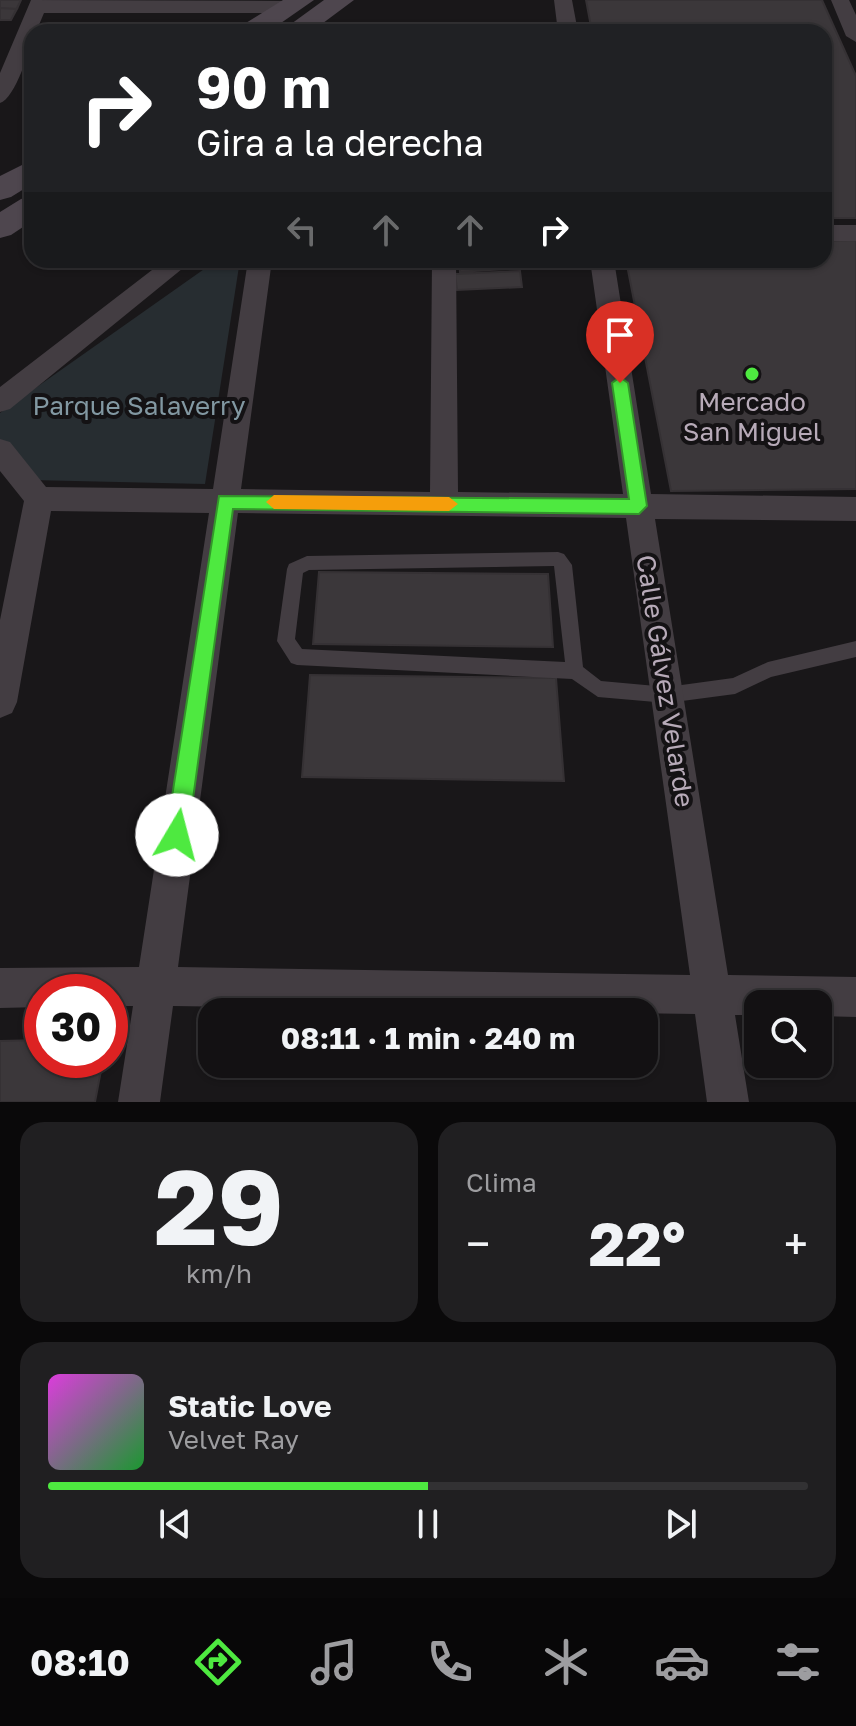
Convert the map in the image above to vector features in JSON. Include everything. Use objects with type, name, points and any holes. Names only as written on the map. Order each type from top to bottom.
[{"type":"main road","points":[[266,24],[294,10],[341,0]]},
{"type":"main road","points":[[0,190],[24,175]]},
{"type":"main road","points":[[0,227],[24,211]]},
{"type":"street","points":[[563,0],[567,24]]},
{"type":"street","points":[[840,0],[856,36]]},
{"type":"street","points":[[30,24],[39,4],[294,10]]},
{"type":"street","points":[[105,24],[130,8]]},
{"type":"street","points":[[2,89],[24,38]]},
{"type":"street","points":[[2,89],[24,75]]},
{"type":"street","points":[[832,233],[856,233]]},
{"type":"street","points":[[0,402],[171,268]]},
{"type":"street","points":[[139,1102],[259,268]]},
{"type":"street","points":[[444,268],[444,504]]},
{"type":"street","name":"Calle Gálvez Velarde","points":[[603,268],[728,1102]]},
{"type":"street","points":[[0,450],[39,499],[0,699]]},
{"type":"street","points":[[39,499],[856,509]]},
{"type":"street","points":[[0,988],[155,986],[856,997]]},
{"type":"lane","points":[[575,671],[564,565],[558,559],[307,563],[295,569],[286,641],[297,657],[575,671],[598,689],[667,695],[735,686],[768,670],[856,649]]},
{"type":"green space","name":"Parque Salaverry","points":[[206,268],[239,268],[205,484],[31,480],[0,444],[0,413]]},
{"type":"building","points":[[0,0],[21,0],[17,9],[0,8]]},
{"type":"building","points":[[0,0],[21,0],[11,20],[0,20]]},
{"type":"building","points":[[586,0],[822,0],[856,76],[856,218],[832,218],[832,24],[590,24]]},
{"type":"building","points":[[0,8],[17,9],[11,20],[0,20]]},
{"type":"building","name":"Mercado San Miguel","points":[[856,240],[856,489],[671,491],[628,268],[832,268],[832,241]]},
{"type":"building","points":[[460,268],[521,268],[460,272]]},
{"type":"building","points":[[520,271],[522,287],[457,290],[455,274]]},
{"type":"building","points":[[319,572],[548,574],[553,647],[313,644]]},
{"type":"building","points":[[310,675],[556,678],[564,781],[302,777]]},
{"type":"building","points":[[24,1040],[24,1078],[100,1078],[95,1102],[0,1102],[0,1041]]},
{"type":"slow traffic","points":[[274,502],[449,504]]},
{"type":"place","name":"Mercado San Miguel","points":[[752,374]]},
{"type":"route","points":[[177,835],[225,501],[639,506],[620,383]]}]
